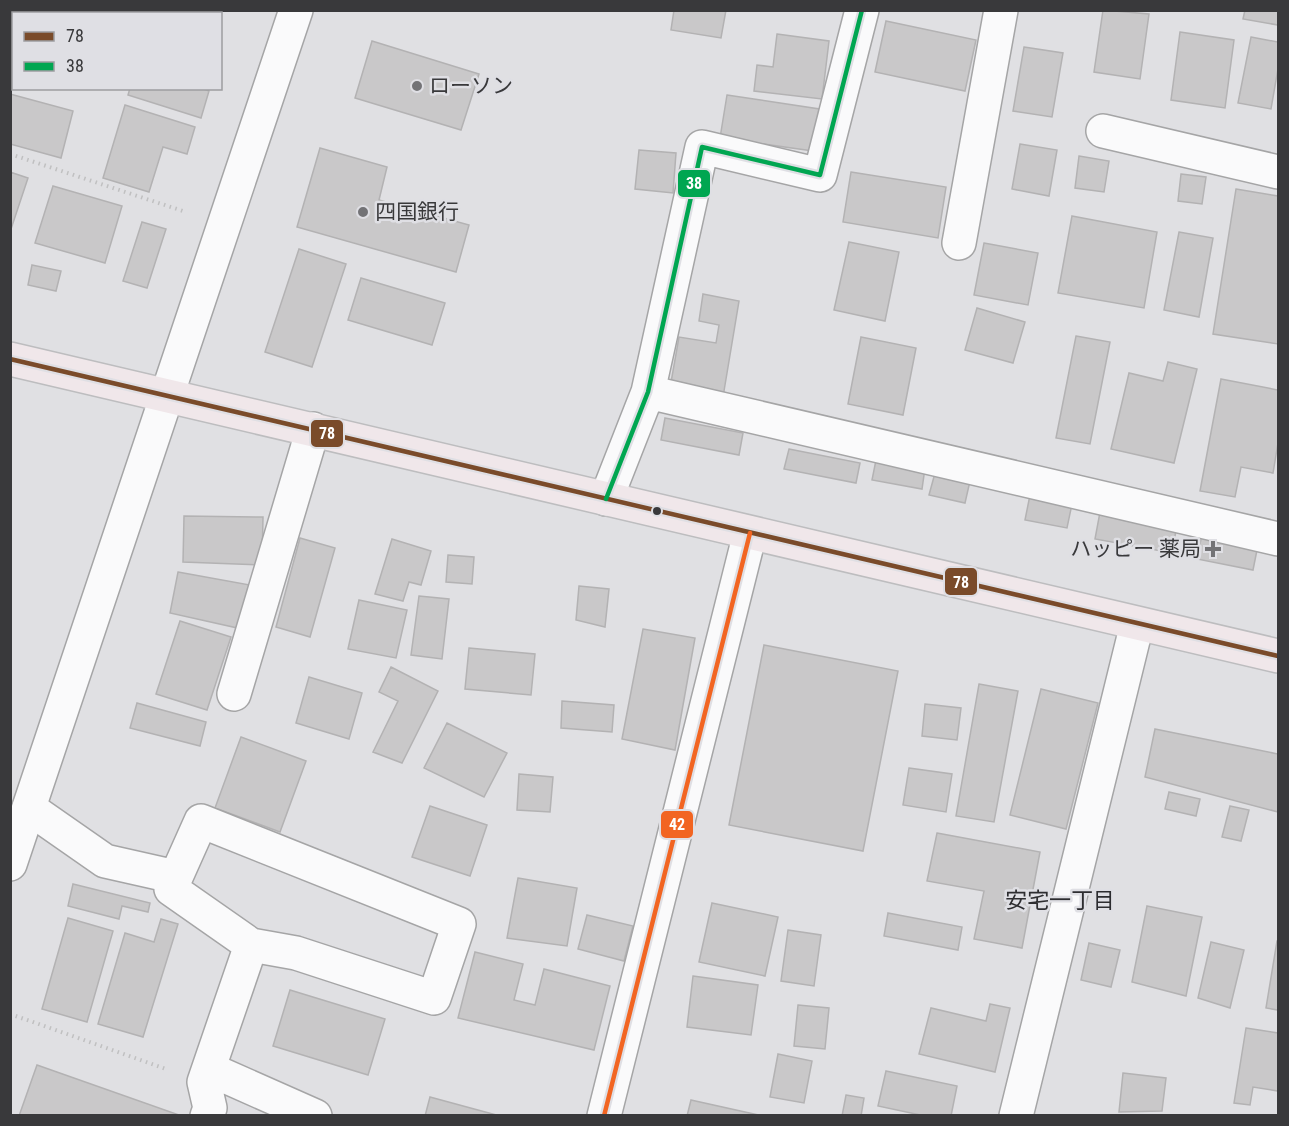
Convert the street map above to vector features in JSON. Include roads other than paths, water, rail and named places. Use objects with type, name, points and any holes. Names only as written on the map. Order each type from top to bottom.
[{"type":"main road","points":[[10,359],[1278,656]]},
{"type":"street","points":[[10,864],[296,10]]},
{"type":"street","points":[[606,499],[648,392],[702,147],[820,175],[862,10]]},
{"type":"street","points":[[959,243],[1001,10]]},
{"type":"street","points":[[1103,131],[1278,172]]},
{"type":"street","points":[[648,392],[1278,539]]},
{"type":"street","points":[[234,694],[313,429]]},
{"type":"street","points":[[604,1116],[750,533]]},
{"type":"street","points":[[1016,1116],[1137,624]]},
{"type":"street","points":[[29,808],[105,861],[176,877]]},
{"type":"street","points":[[201,821],[459,924],[434,998],[296,953],[251,945],[171,889],[176,877],[201,821]]},
{"type":"street","points":[[207,1116],[210,1108],[206,1076],[251,945]]},
{"type":"street","points":[[206,1076],[315,1116]]},
{"type":"place","name":"ローソン","points":[[417,86]]},
{"type":"place","name":"四国銀行","points":[[363,212]]},
{"type":"place","name":"ハッピー 薬局","points":[[1213,549]]},
{"type":"district","name":"安宅一丁目","points":[[1060,900]]}]
